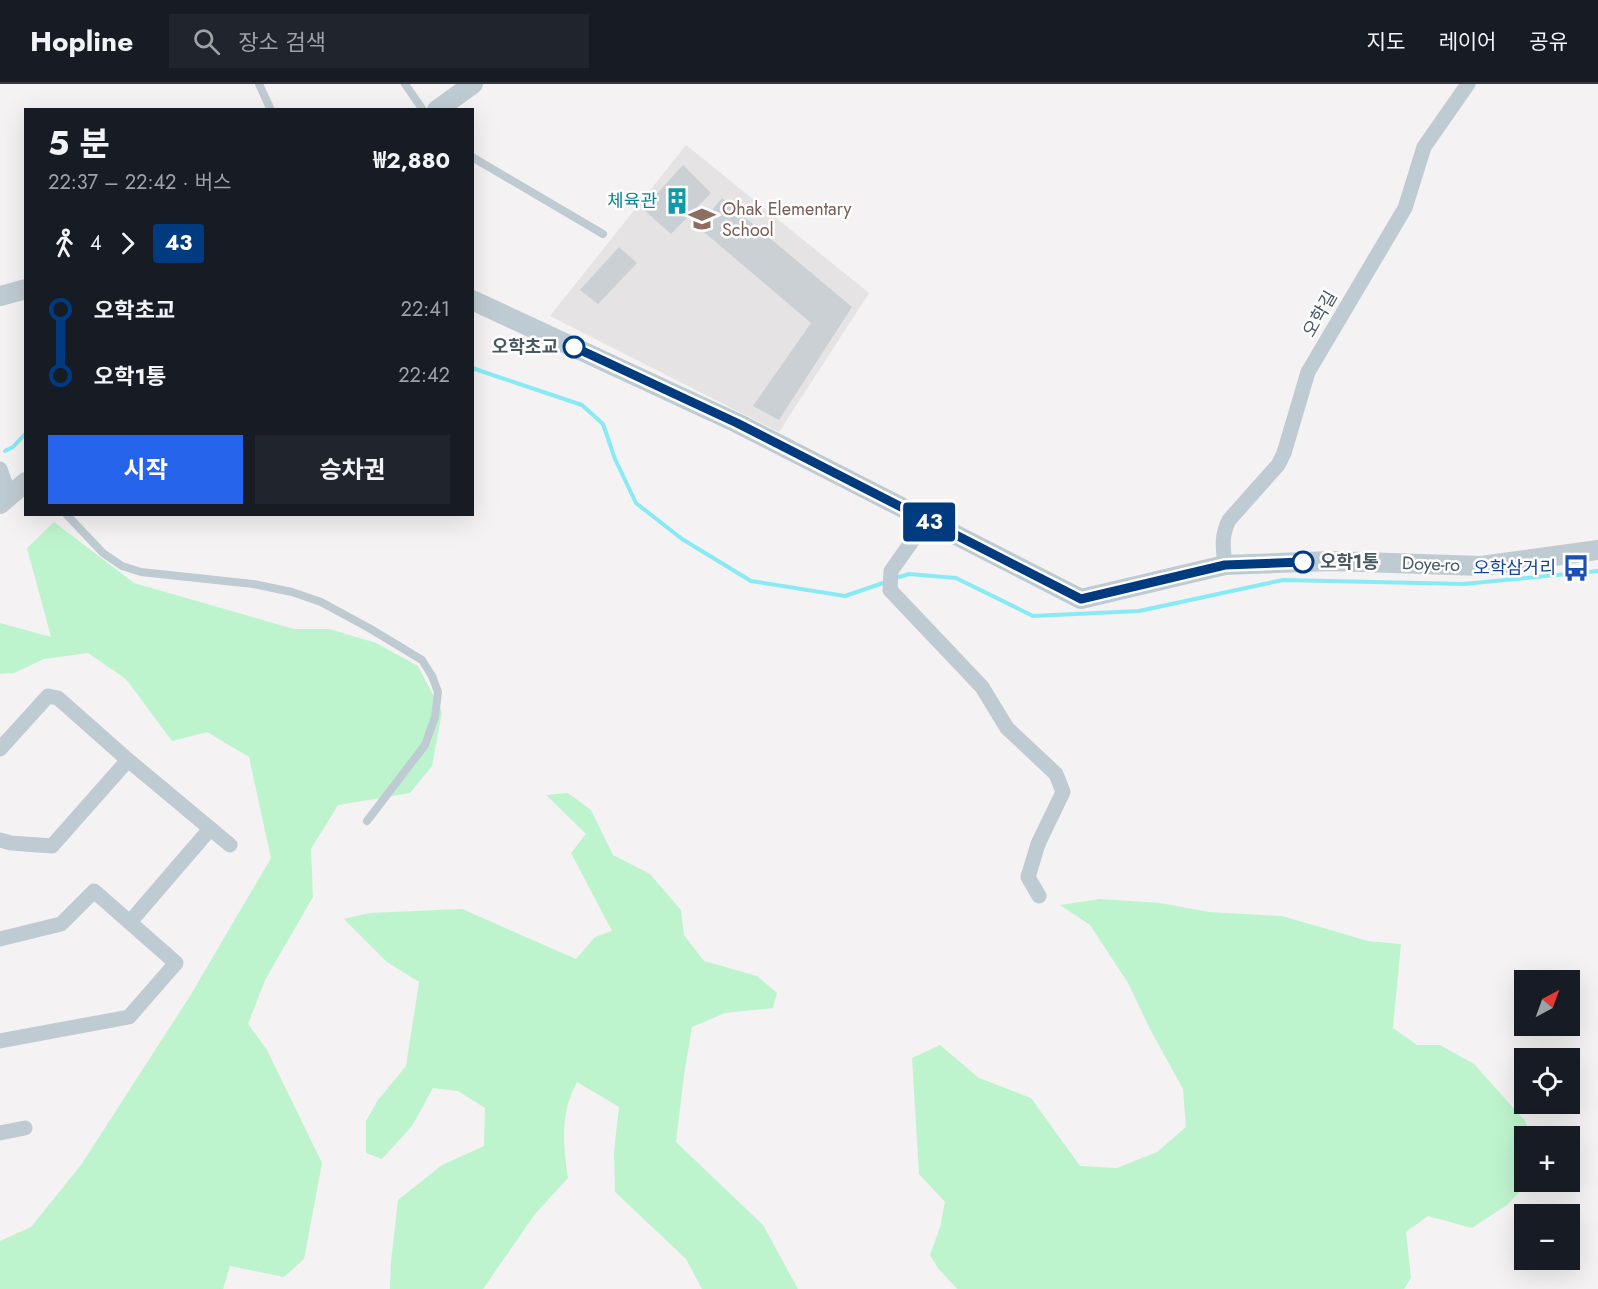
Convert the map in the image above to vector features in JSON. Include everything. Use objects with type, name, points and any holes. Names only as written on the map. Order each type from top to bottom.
[{"type":"street","points":[[440,108],[473,84]]},
{"type":"street","name":"오학길","points":[[1225,565],[1222,539],[1229,520],[1278,465],[1284,453],[1308,372],[1405,208],[1424,147],[1468,84]]},
{"type":"street","points":[[0,296],[24,290]]},
{"type":"street","name":"Doye-ro","points":[[474,301],[737,423],[1081,599],[1225,565],[1332,561],[1481,566],[1598,550]]},
{"type":"street","points":[[0,469],[5,500],[24,485]]},
{"type":"street","points":[[927,520],[891,571],[890,590],[982,687],[1007,728],[1056,774],[1063,792],[1038,844],[1028,877],[1039,896]]},
{"type":"street","points":[[0,749],[48,696],[58,698],[230,845]]},
{"type":"street","points":[[0,840],[52,846],[128,760]]},
{"type":"street","points":[[130,922],[210,829]]},
{"type":"street","points":[[0,939],[61,924],[94,891],[176,963],[129,1017],[0,1041]]},
{"type":"street","points":[[0,1133],[25,1128]]},
{"type":"lane","points":[[259,84],[270,108]]},
{"type":"lane","points":[[405,84],[422,108]]},
{"type":"lane","points":[[474,158],[603,234]]},
{"type":"lane","points":[[68,516],[103,553],[122,566],[141,572],[253,584],[292,592],[331,608],[422,660],[438,692],[435,717],[425,745],[367,821]]},
{"type":"shaded area","name":"Ohak Elementary School","points":[[686,145],[869,293],[779,432],[550,316]]},
{"type":"green space","points":[[54,522],[134,583],[294,629],[329,629],[376,643],[418,666],[442,712],[432,766],[410,793],[338,805],[311,849],[313,897],[265,980],[248,1024],[267,1050],[322,1163],[304,1259],[284,1277],[230,1266],[223,1289],[0,1289],[0,1241],[31,1227],[81,1165],[190,996],[271,858],[249,757],[207,732],[172,741],[126,679],[88,653],[44,659],[14,673],[0,674],[0,623],[51,637],[27,548]]},
{"type":"green space","points":[[568,793],[591,810],[613,855],[650,874],[681,910],[684,935],[704,961],[757,976],[777,993],[773,1008],[725,1013],[692,1027],[676,1142],[763,1225],[798,1289],[702,1289],[686,1259],[615,1192],[614,1151],[619,1107],[577,1082],[565,1117],[564,1141],[568,1178],[535,1214],[483,1289],[390,1289],[398,1200],[442,1165],[484,1146],[485,1108],[458,1091],[433,1088],[412,1126],[382,1159],[366,1153],[366,1121],[378,1100],[406,1066],[419,982],[387,962],[344,919],[369,913],[462,909],[576,959],[595,937],[612,931],[571,853],[586,834],[546,795]]},
{"type":"green space","points":[[1100,899],[1160,903],[1209,912],[1282,916],[1368,941],[1401,944],[1393,1028],[1417,1045],[1440,1045],[1474,1064],[1514,1109],[1514,1114],[1519,1114],[1525,1121],[1527,1126],[1514,1126],[1514,1192],[1519,1192],[1507,1205],[1472,1228],[1428,1216],[1406,1232],[1411,1278],[1404,1289],[957,1289],[938,1268],[930,1255],[940,1227],[945,1202],[919,1174],[912,1058],[940,1045],[979,1078],[1031,1098],[1080,1166],[1117,1168],[1157,1152],[1186,1127],[1183,1089],[1128,983],[1090,925],[1060,905]]},
{"type":"building","name":"체육관","points":[[683,165],[711,193],[671,234],[643,209]]},
{"type":"building","points":[[722,198],[852,307],[779,420],[753,406],[811,323],[698,227]]},
{"type":"building","points":[[619,247],[637,263],[598,304],[580,290]]},
{"type":"waterway","points":[[474,369],[582,405],[603,424],[615,459],[636,503],[682,539],[751,581],[845,596],[886,582]]},
{"type":"waterway","points":[[5,451],[13,447],[24,435]]},
{"type":"waterway","points":[[896,578],[909,574],[956,578],[1033,616],[1139,611],[1283,580],[1464,584],[1598,571]]},
{"type":"bus line","name":"43","points":[[574,347],[737,423],[1081,599],[1225,565],[1303,562]]},
{"type":"place","name":"체육관","points":[[677,201]]},
{"type":"place","name":"Ohak Elementary School","points":[[702,219]]},
{"type":"place","name":"오학초교","points":[[574,347]]},
{"type":"place","name":"오학1통","points":[[1303,562]]},
{"type":"place","name":"오학삼거리","points":[[1576,568]]}]
